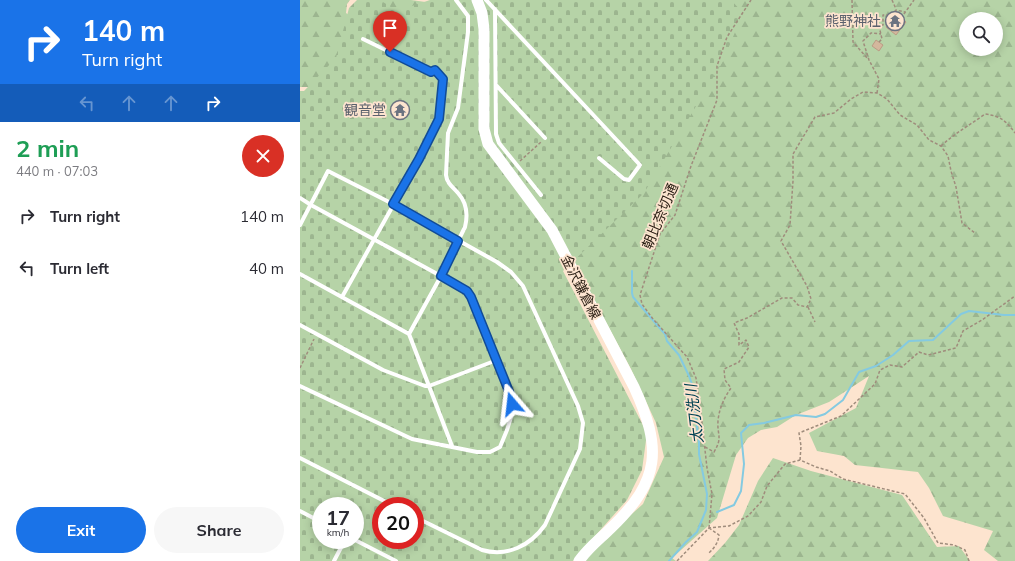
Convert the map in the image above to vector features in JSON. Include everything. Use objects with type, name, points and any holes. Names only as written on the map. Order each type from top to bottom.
[{"type":"main road","name":"金沢鎌倉線","points":[[477,0],[482,13],[484,29],[485,137],[488,144],[552,230],[634,387],[652,438],[652,463],[645,486],[626,513],[579,561]]},
{"type":"lane","points":[[409,334],[441,276],[467,220],[463,200],[447,180],[446,169],[448,133],[458,108],[468,32],[468,16],[456,0]]},
{"type":"lane","points":[[486,0],[640,165],[629,180],[624,179],[599,158]]},
{"type":"lane","points":[[495,9],[496,134],[500,143],[541,195]]},
{"type":"lane","points":[[342,297],[419,159],[439,119],[443,79],[435,70],[431,72],[363,39]]},
{"type":"lane","points":[[496,85],[545,138]]},
{"type":"lane","points":[[300,225],[328,171],[393,204],[504,266],[523,286],[578,406],[583,423],[580,449],[545,525],[540,533],[533,539],[508,552],[490,553],[424,521]]},
{"type":"lane","points":[[300,198],[467,291],[471,297],[510,394],[512,414],[500,447],[490,452],[477,452],[412,439],[300,386]]},
{"type":"lane","points":[[300,274],[409,334],[452,446]]},
{"type":"lane","points":[[300,325],[383,370],[425,386],[429,386],[497,360]]},
{"type":"lane","points":[[300,458],[376,497]]},
{"type":"lane","points":[[300,511],[312,517]]},
{"type":"lane","points":[[364,545],[396,561]]},
{"type":"lane","points":[[334,561],[340,549]]},
{"type":"path","name":"朝比奈切通","points":[[709,528],[712,494],[707,468],[696,378],[687,357],[653,320],[642,304],[640,294],[660,234],[675,215],[691,166],[717,100],[717,66],[727,37],[740,20],[751,0]]},
{"type":"path","points":[[852,0],[853,42],[869,60]]},
{"type":"path","points":[[892,0],[896,10]]},
{"type":"path","points":[[901,18],[914,0]]},
{"type":"path","points":[[896,10],[905,12]]},
{"type":"path","points":[[879,42],[882,38],[879,26],[884,25],[883,15],[892,15],[896,10]]},
{"type":"path","points":[[877,93],[879,80],[869,60],[863,41],[871,33],[881,34]]},
{"type":"path","points":[[815,322],[808,307],[811,299],[807,286],[782,241],[790,225],[793,154],[815,117],[834,113],[851,99],[863,92],[877,93],[887,99],[900,115],[916,125],[929,140],[941,146],[948,156],[956,187],[962,223],[975,233]]},
{"type":"path","points":[[941,146],[954,135],[985,114],[994,115],[1005,121],[1015,133]]},
{"type":"path","points":[[516,164],[545,138]]},
{"type":"path","points":[[800,460],[801,446],[799,433],[841,416],[875,384],[880,370],[890,365],[902,367],[919,352],[928,355],[956,348],[963,331],[982,320],[1015,296]]},
{"type":"path","points":[[705,447],[714,452],[720,442],[718,420],[724,398],[731,388],[725,380],[724,369],[739,362],[749,347],[746,340],[739,345],[739,334],[734,323],[747,318],[782,298],[792,298],[798,305],[808,307]]},
{"type":"path","points":[[300,368],[317,334]]},
{"type":"path","points":[[677,561],[709,528],[729,526],[748,516],[761,502],[767,486],[785,464],[800,460],[816,468],[830,471],[842,480],[905,494],[924,518],[938,543],[954,545],[964,550],[969,561]]},
{"type":"path","points":[[709,528],[719,535],[716,546],[709,553]]},
{"type":"green space","points":[[300,0],[350,0],[347,4],[346,13],[356,20],[341,57],[312,87],[300,87]]},
{"type":"green space","points":[[357,0],[380,0],[397,11],[430,0],[731,0],[743,13],[723,61],[644,193],[563,271],[647,433],[642,470],[627,500],[573,561],[300,561],[300,91],[304,91],[336,58],[349,8]]},
{"type":"green space","points":[[364,0],[411,0],[440,4],[401,17]]},
{"type":"green space","points":[[726,0],[1015,0],[1015,561],[998,561],[984,550],[993,531],[943,516],[929,488],[918,472],[855,465],[844,456],[817,451],[809,433],[856,408],[869,376],[829,402],[796,415],[777,427],[761,430],[748,438],[736,455],[717,518],[672,558],[676,561],[585,561],[588,553],[643,504],[664,457],[656,423],[631,369],[568,251]]},
{"type":"green space","points":[[773,458],[811,471],[902,495],[937,547],[959,546],[970,561],[708,561],[739,525],[758,481]]},
{"type":"building","name":"熊野神社","points":[[896,14],[906,22],[896,35],[886,27]]},
{"type":"building","name":"熊野神社","points":[[876,40],[883,45],[879,51],[872,46]]},
{"type":"waterway","name":"太刀洗川","points":[[632,271],[633,297],[665,334],[667,341],[679,355],[689,376],[696,400],[695,411],[699,454],[707,494],[706,510],[697,532],[669,561]]},
{"type":"waterway","points":[[717,512],[734,505],[741,491],[744,464],[741,433],[749,425],[796,415],[816,417],[825,414],[843,400],[859,372],[876,366],[893,355],[909,341],[933,340],[961,314],[969,311],[1015,315]]},
{"type":"place","name":"熊野神社","points":[[895,21]]},
{"type":"place","name":"観音堂","points":[[400,110]]},
{"type":"route","points":[[390,52],[431,72],[435,70],[443,79],[439,119],[419,159],[393,204],[458,241],[441,276],[467,291],[471,297],[510,394],[512,404]]}]
